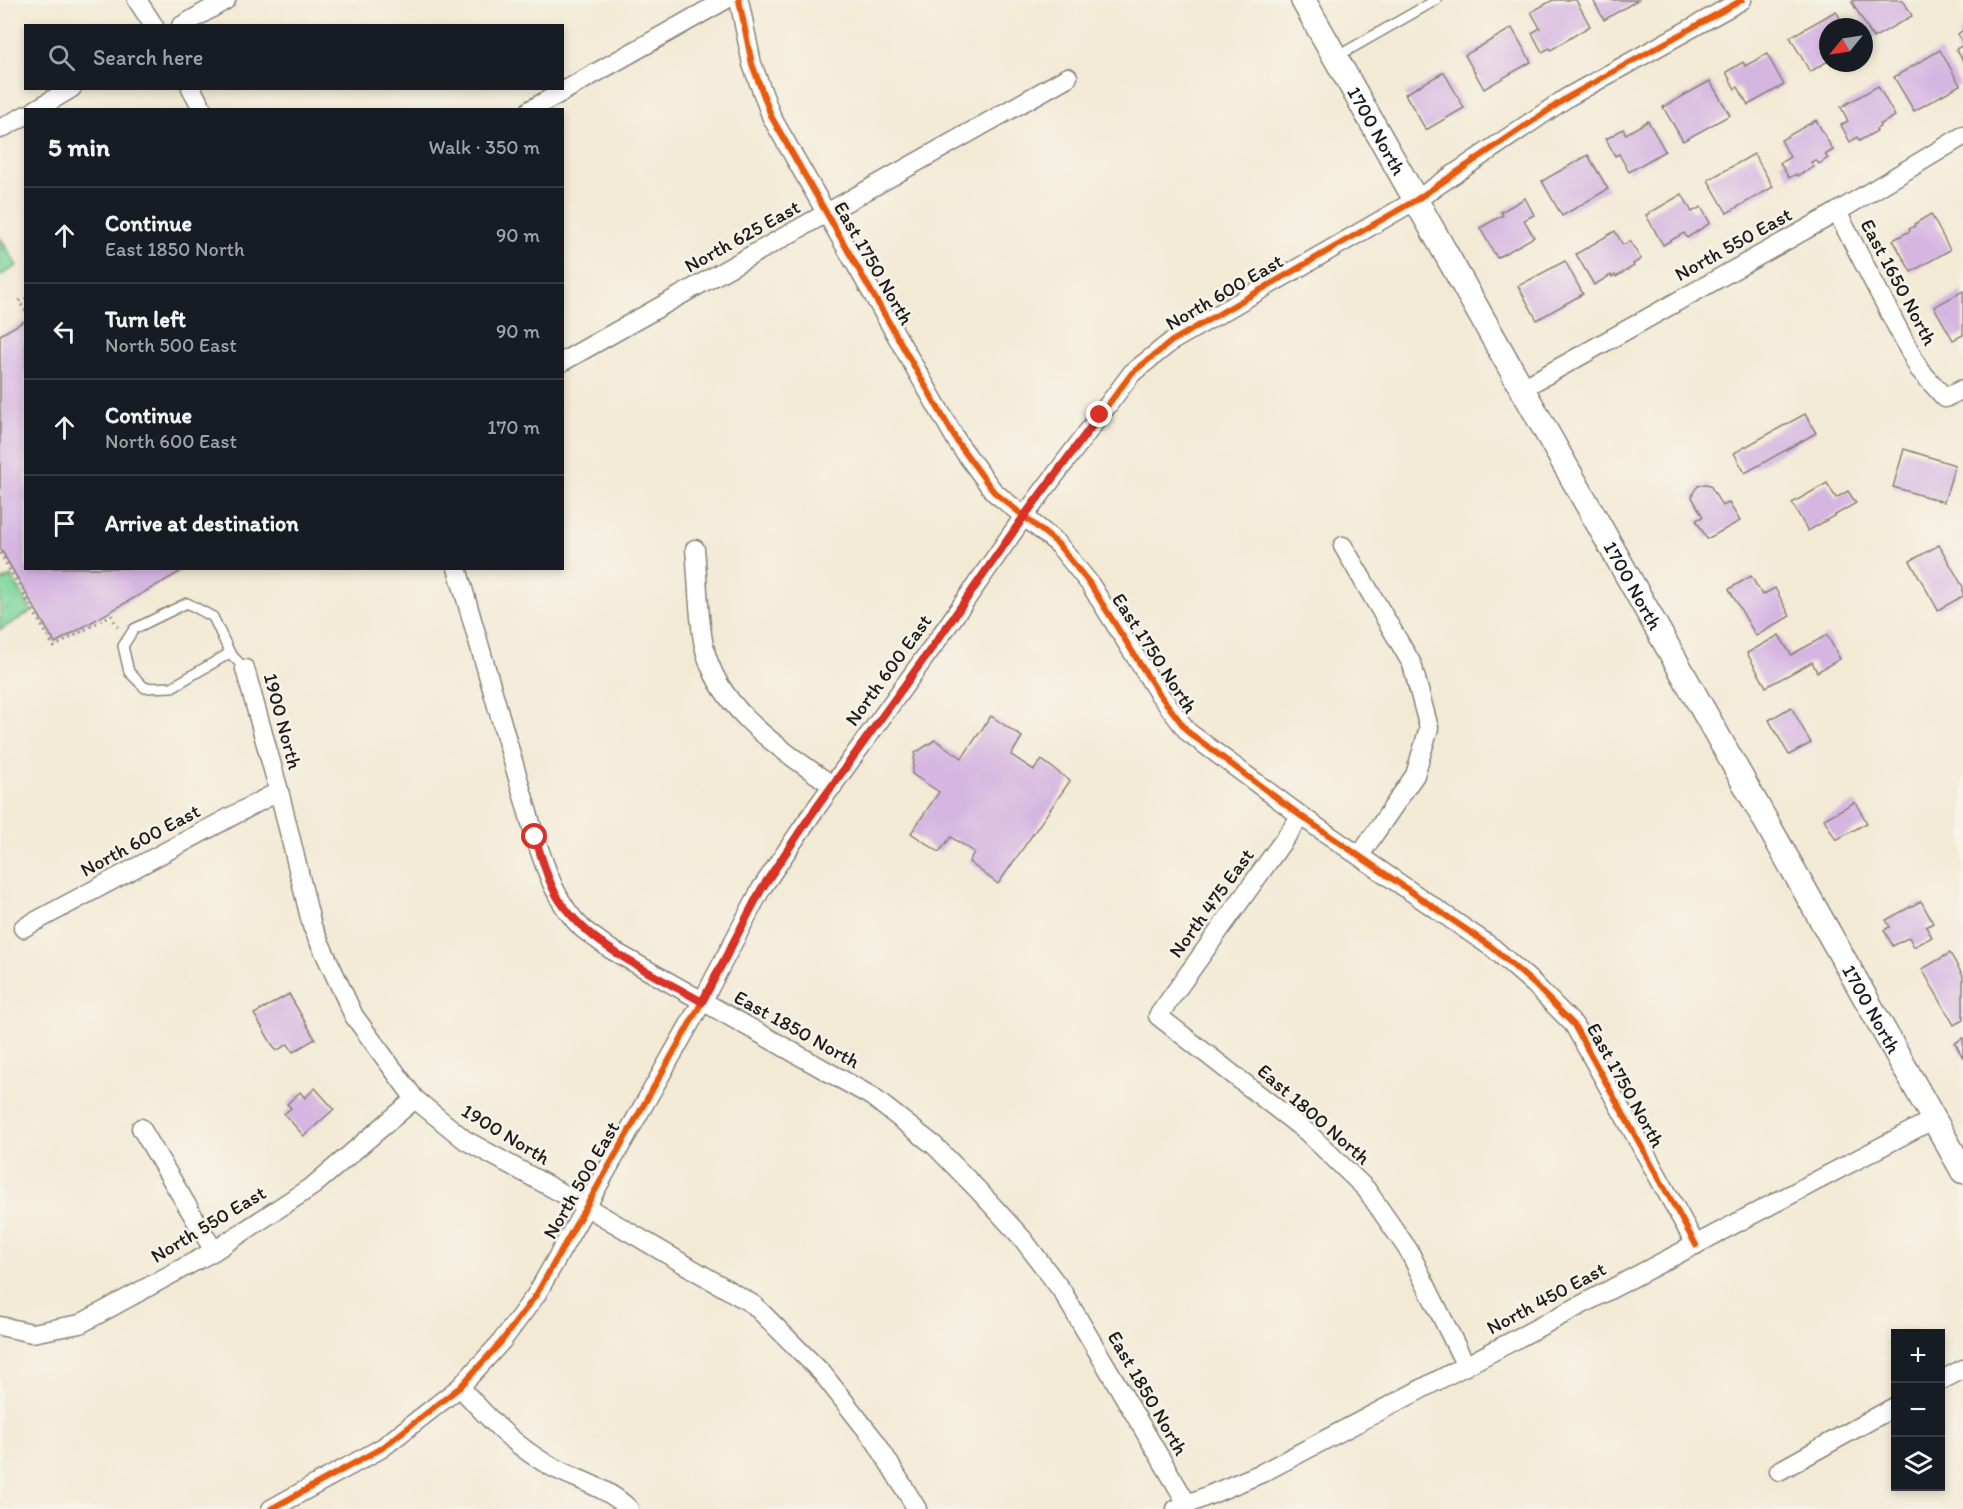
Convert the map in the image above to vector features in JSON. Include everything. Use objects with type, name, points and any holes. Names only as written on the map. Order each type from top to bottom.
[{"type":"street","points":[[137,0],[153,24]]},
{"type":"street","points":[[184,24],[226,0]]},
{"type":"street","points":[[534,108],[726,0]]},
{"type":"street","name":"East 1750 North","points":[[739,0],[752,64],[772,118],[958,443],[994,492],[1057,543],[1090,584],[1157,691],[1188,732],[1301,816],[1492,948],[1534,984],[1574,1025],[1696,1245]]},
{"type":"street","name":"1700 North","points":[[1303,0],[1963,1171]]},
{"type":"street","name":"North 600 East","points":[[833,786],[1025,515],[1132,373],[1172,341],[1416,200],[1568,97],[1742,0]]},
{"type":"street","name":"North 625 East","points":[[564,361],[1068,77]]},
{"type":"street","points":[[38,108],[69,90]]},
{"type":"street","points":[[192,90],[202,108]]},
{"type":"street","points":[[0,129],[24,116]]},
{"type":"street","name":"North 550 East","points":[[1523,388],[1837,212],[1963,136]]},
{"type":"street","name":"East 1650 North","points":[[1837,212],[1919,369],[1946,398],[1963,389]]},
{"type":"street","points":[[1343,546],[1412,664],[1429,728],[1415,775],[1360,855]]},
{"type":"street","points":[[695,549],[704,647],[720,686],[752,727],[833,786]]},
{"type":"street","name":"East 1850 North","points":[[458,570],[535,837],[560,901],[582,928],[610,949],[871,1096],[934,1146],[1022,1238],[1062,1291],[1182,1507]]},
{"type":"street","name":"1900 North","points":[[245,669],[279,791],[312,926],[354,1016],[415,1099],[465,1140],[585,1206],[754,1305],[822,1372],[876,1442],[917,1509]]},
{"type":"street","name":"North 500 East","points":[[271,1509],[382,1448],[460,1387],[501,1342],[536,1295],[702,1002],[761,890],[833,786]]},
{"type":"street","name":"North 600 East","points":[[23,928],[279,791]]},
{"type":"street","name":"North 475 East","points":[[1158,1016],[1301,816]]},
{"type":"street","name":"East 1800 North","points":[[1158,1016],[1308,1133],[1366,1189],[1409,1251],[1466,1366]]},
{"type":"street","name":"North 550 East","points":[[0,1326],[32,1333],[80,1324],[213,1251],[314,1185],[415,1099]]},
{"type":"street","name":"North 450 East","points":[[1182,1507],[1262,1473],[1934,1119]]},
{"type":"street","points":[[141,1128],[213,1251]]},
{"type":"street","points":[[1945,1380],[1963,1369]]},
{"type":"street","points":[[460,1387],[487,1418],[516,1442],[550,1466],[600,1488],[629,1509]]},
{"type":"street","points":[[1779,1471],[1891,1409]]},
{"type":"lane","points":[[1336,57],[1436,0]]},
{"type":"lane","points":[[230,653],[172,687],[145,688],[129,672],[123,646],[134,629],[187,603],[213,617],[230,653],[245,669]]},
{"type":"path","points":[[0,553],[54,647],[111,615],[120,630]]},
{"type":"green space","points":[[0,237],[17,266],[0,276]]},
{"type":"green space","points":[[11,576],[32,611],[0,630],[0,582]]},
{"type":"building","points":[[1553,0],[1576,0],[1590,26],[1551,50],[1550,48],[1542,52],[1532,33],[1540,28],[1531,12]]},
{"type":"building","points":[[1593,0],[1638,0],[1604,20]]},
{"type":"building","points":[[1855,0],[1903,0],[1912,16],[1873,38],[1873,18],[1861,18],[1852,2]]},
{"type":"building","points":[[1836,11],[1840,18],[1824,18]]},
{"type":"building","points":[[1819,21],[1819,66],[1810,72],[1790,37]]},
{"type":"building","points":[[1512,28],[1531,62],[1484,89],[1465,55]]},
{"type":"building","points":[[1963,30],[1963,43],[1958,34]]},
{"type":"building","points":[[1963,45],[1963,61],[1956,49]]},
{"type":"building","points":[[1940,50],[1960,85],[1914,111],[1894,77]]},
{"type":"building","points":[[1767,54],[1784,85],[1748,105],[1738,87],[1735,89],[1726,72],[1743,62],[1745,66]]},
{"type":"building","points":[[1444,72],[1464,108],[1426,130],[1405,94]]},
{"type":"building","points":[[1710,81],[1730,115],[1683,141],[1663,107]]},
{"type":"building","points":[[1878,86],[1895,116],[1879,125],[1877,131],[1859,141],[1857,137],[1850,142],[1841,125],[1848,121],[1841,107]]},
{"type":"building","points":[[1816,120],[1833,150],[1825,155],[1828,158],[1819,164],[1816,160],[1811,162],[1814,167],[1789,178],[1780,163],[1790,157],[1781,140]]},
{"type":"building","points":[[1648,121],[1665,151],[1629,172],[1619,154],[1615,156],[1606,139],[1623,129],[1626,134]]},
{"type":"building","points":[[1754,154],[1773,187],[1727,213],[1708,180]]},
{"type":"building","points":[[1588,155],[1608,189],[1562,216],[1542,181]]},
{"type":"building","points":[[1682,194],[1692,212],[1701,207],[1710,223],[1687,238],[1684,233],[1663,245],[1646,215]]},
{"type":"building","points":[[1525,198],[1534,215],[1524,220],[1534,237],[1497,258],[1480,228],[1503,215],[1501,212]]},
{"type":"building","points":[[1931,214],[1950,250],[1911,272],[1893,240],[1910,231],[1909,229],[1915,226],[1914,224]]},
{"type":"building","points":[[1615,231],[1623,245],[1630,241],[1641,259],[1616,277],[1611,275],[1594,285],[1576,254]]},
{"type":"building","points":[[1565,261],[1583,294],[1537,320],[1518,286]]},
{"type":"building","points":[[1963,291],[1963,335],[1953,340],[1934,307]]},
{"type":"building","points":[[24,321],[24,570],[179,570],[180,572],[55,643],[0,548],[0,335]]},
{"type":"building","points":[[1805,414],[1816,433],[1745,473],[1734,453]]},
{"type":"building","points":[[1904,449],[1955,465],[1944,502],[1893,487]]},
{"type":"building","points":[[1827,483],[1836,498],[1848,491],[1856,503],[1808,531],[1792,503]]},
{"type":"building","points":[[1710,485],[1722,506],[1729,503],[1740,521],[1707,539],[1696,520],[1703,517],[1692,497],[1698,486]]},
{"type":"building","points":[[1939,545],[1963,587],[1963,596],[1938,610],[1910,561]]},
{"type":"building","points":[[1751,576],[1762,595],[1775,588],[1790,616],[1756,636],[1729,589]]},
{"type":"building","points":[[1779,635],[1791,655],[1827,635],[1840,659],[1817,672],[1812,662],[1766,687],[1747,653]]},
{"type":"building","points":[[1791,707],[1811,743],[1789,755],[1769,720]]},
{"type":"building","points":[[991,716],[1022,737],[1011,755],[1034,770],[1042,760],[1070,781],[998,884],[969,862],[974,852],[951,837],[939,852],[911,833],[939,792],[912,774],[915,753],[935,740],[962,758]]},
{"type":"building","points":[[1855,802],[1867,823],[1836,840],[1824,819]]},
{"type":"building","points":[[1921,901],[1933,923],[1926,927],[1932,937],[1914,947],[1909,937],[1893,946],[1884,930],[1890,927],[1886,920]]},
{"type":"building","points":[[1950,953],[1963,976],[1963,1020],[1954,1025],[1922,969]]},
{"type":"building","points":[[289,994],[315,1039],[293,1052],[288,1044],[276,1051],[254,1014]]},
{"type":"building","points":[[1963,1038],[1963,1058],[1955,1043]]},
{"type":"building","points":[[315,1088],[334,1109],[304,1136],[284,1114],[291,1108],[287,1104],[300,1092],[305,1098]]},
{"type":"cycle path","points":[[739,0],[752,64],[772,118],[958,443],[994,492],[1057,543],[1090,584],[1157,691],[1188,732],[1301,816],[1493,948],[1534,984],[1574,1025],[1696,1245]]},
{"type":"cycle path","points":[[271,1509],[382,1448],[460,1387],[501,1342],[536,1295],[702,1002],[761,889],[1025,515],[1132,373],[1172,341],[1416,200],[1568,97],[1742,0]]},
{"type":"route","points":[[535,837],[560,901],[582,928],[610,949],[702,1002],[761,890],[809,818],[1025,515],[1100,415]]}]
